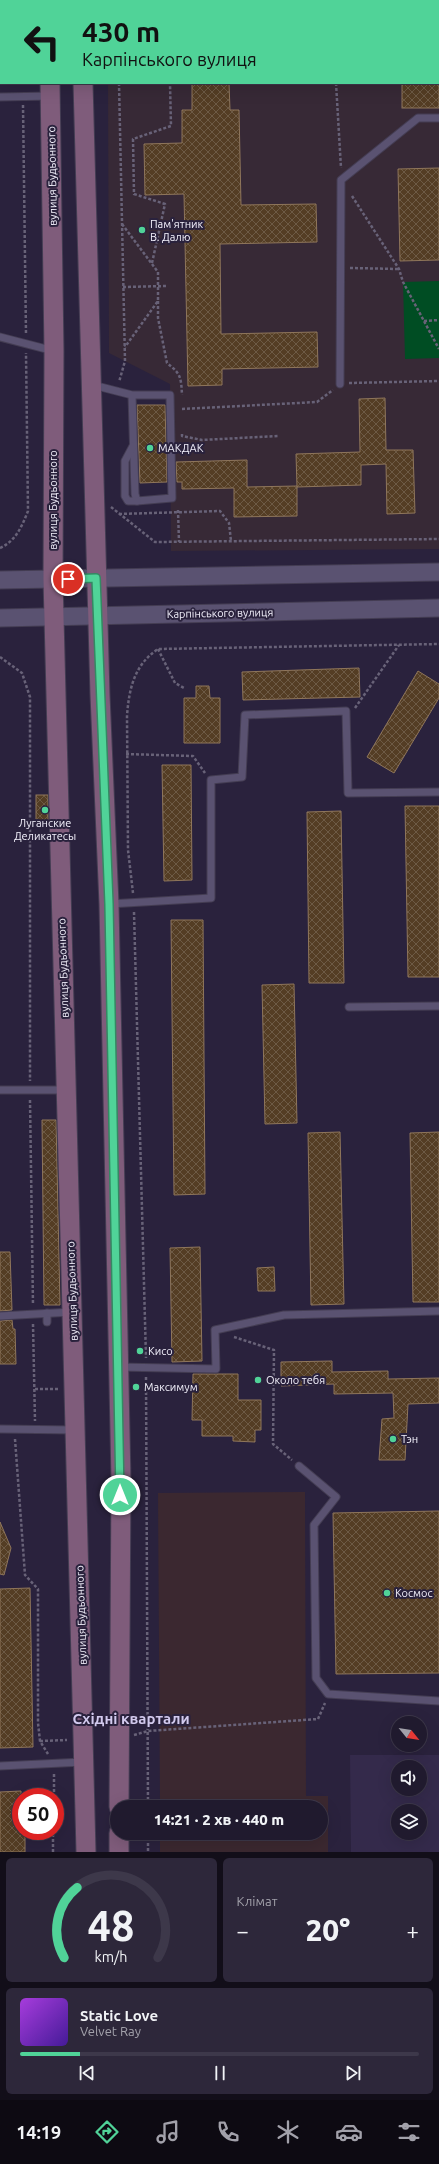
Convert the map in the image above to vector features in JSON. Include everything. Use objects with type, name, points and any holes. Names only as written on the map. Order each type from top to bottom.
[{"type":"main road","points":[[83,84],[96,578],[109,904],[121,1480],[118,1739],[119,1800]]},
{"type":"main road","name":"вулиця Будьонного","points":[[50,90],[54,351],[53,579],[85,1762],[86,1852]]},
{"type":"main road","points":[[119,1840],[119,1852]]},
{"type":"street","points":[[0,580],[439,572]]},
{"type":"street","name":"Карпінського вулиця","points":[[0,618],[439,608]]},
{"type":"lane","points":[[0,97],[23,96],[50,90]]},
{"type":"lane","points":[[340,384],[341,180],[418,118],[439,118]]},
{"type":"lane","points":[[0,337],[54,351]]},
{"type":"lane","points":[[91,385],[132,395],[170,395],[172,498],[137,501],[128,500],[125,496],[125,461],[133,446],[132,395]]},
{"type":"lane","points":[[109,904],[212,898],[210,780],[242,777],[245,715],[346,711],[348,793],[439,792]]},
{"type":"lane","points":[[349,1007],[439,1006]]},
{"type":"lane","points":[[0,1090],[67,1090]]},
{"type":"lane","points":[[118,1367],[216,1369],[215,1330],[284,1315],[439,1311]]},
{"type":"lane","points":[[0,1316],[73,1312]]},
{"type":"lane","points":[[47,1313],[47,1322]]},
{"type":"lane","points":[[0,1429],[76,1430]]},
{"type":"lane","points":[[299,1466],[336,1497],[314,1525],[316,1678],[328,1694],[439,1701]]},
{"type":"lane","points":[[0,1766],[85,1762]]},
{"type":"path","points":[[117,391],[125,362],[119,84]]},
{"type":"path","points":[[152,263],[165,204],[134,194],[133,140],[171,126],[170,84]]},
{"type":"path","points":[[336,84],[341,180],[400,269],[403,282],[439,349]]},
{"type":"path","points":[[0,548],[8,544],[20,530],[28,511],[23,96]]},
{"type":"path","points":[[122,224],[158,272],[158,318],[167,363],[177,370],[181,378],[182,416]]},
{"type":"path","points":[[340,268],[400,269]]},
{"type":"path","points":[[123,287],[167,286]]},
{"type":"path","points":[[124,347],[158,300]]},
{"type":"path","points":[[424,321],[439,320]]},
{"type":"path","points":[[182,409],[318,402],[340,384],[439,381]]},
{"type":"path","points":[[182,429],[182,436],[202,440],[278,436]]},
{"type":"path","points":[[111,501],[111,508],[155,542],[439,539]]},
{"type":"path","points":[[119,514],[220,511],[229,523],[231,541]]},
{"type":"path","points":[[148,1800],[146,1368],[134,902],[128,850],[126,754],[129,694],[133,678],[147,657],[158,649],[439,644]]},
{"type":"path","points":[[346,721],[400,645]]},
{"type":"path","points":[[158,649],[175,683],[184,688]]},
{"type":"path","points":[[0,657],[22,673],[30,697],[30,1091],[35,1429]]},
{"type":"path","points":[[126,754],[193,756],[210,780]]},
{"type":"path","points":[[215,1330],[274,1350],[273,1444],[299,1466]]},
{"type":"path","points":[[35,1389],[75,1388]]},
{"type":"path","points":[[14,1429],[25,1575],[38,1589],[38,1723],[40,1741],[54,1764],[54,1788]]},
{"type":"path","points":[[118,1739],[148,1731],[318,1719],[328,1694]]},
{"type":"path","points":[[40,1741],[84,1740]]},
{"type":"path","points":[[53,1840],[53,1852]]},
{"type":"path","points":[[148,1840],[148,1852]]},
{"type":"shaded area","points":[[108,84],[439,84],[439,549],[171,551],[170,384],[109,353]]},
{"type":"shaded area","points":[[305,1492],[306,1796],[328,1796],[328,1800],[160,1800],[158,1493]]},
{"type":"shaded area","points":[[350,1755],[439,1755],[439,1852],[351,1852]]},
{"type":"shaded area","points":[[160,1840],[328,1840],[328,1852],[160,1852]]},
{"type":"green space","points":[[439,281],[439,358],[405,359],[403,282]]},
{"type":"building","points":[[192,84],[229,84],[230,110],[239,110],[241,205],[316,204],[317,242],[220,244],[221,334],[317,332],[318,367],[222,369],[222,385],[188,386],[184,194],[145,195],[144,144],[182,143],[182,110],[192,110]]},
{"type":"building","points":[[402,84],[439,84],[439,108],[402,108]]},
{"type":"building","points":[[439,168],[439,260],[400,261],[398,169]]},
{"type":"building","points":[[385,398],[386,450],[413,450],[415,513],[387,514],[386,464],[361,465],[361,485],[297,487],[296,454],[360,452],[359,399]]},
{"type":"building","points":[[137,405],[165,405],[167,482],[140,483]]},
{"type":"building","points":[[247,460],[247,487],[297,486],[297,516],[234,517],[234,488],[182,489],[182,482],[177,482],[176,462]]},
{"type":"building","points":[[359,668],[360,697],[243,700],[242,672]]},
{"type":"building","points":[[418,671],[439,684],[439,698],[394,773],[367,757]]},
{"type":"building","points":[[196,686],[209,686],[210,698],[220,698],[220,743],[184,743],[184,698],[196,698]]},
{"type":"building","points":[[162,765],[191,765],[192,880],[164,881]]},
{"type":"building","name":"Луганские Деликатесы","points":[[36,795],[48,795],[48,826],[36,826]]},
{"type":"building","points":[[405,806],[439,806],[439,977],[408,977]]},
{"type":"building","points":[[341,811],[344,983],[309,983],[307,812]]},
{"type":"building","points":[[171,920],[203,920],[205,1194],[174,1195]]},
{"type":"building","points":[[294,984],[297,1123],[265,1124],[262,985]]},
{"type":"building","points":[[42,1120],[56,1120],[60,1305],[44,1305]]},
{"type":"building","points":[[340,1132],[344,1304],[311,1305],[308,1133]]},
{"type":"building","points":[[439,1132],[439,1302],[413,1302],[410,1133]]},
{"type":"building","points":[[200,1247],[202,1361],[172,1362],[170,1248]]},
{"type":"building","points":[[0,1252],[10,1252],[12,1310],[0,1311]]},
{"type":"building","points":[[274,1267],[275,1291],[258,1291],[257,1268]]},
{"type":"building","points":[[12,1320],[13,1329],[15,1329],[16,1364],[0,1364],[0,1321]]},
{"type":"building","points":[[332,1361],[332,1372],[388,1371],[388,1379],[439,1378],[439,1403],[408,1404],[405,1460],[379,1460],[382,1419],[394,1418],[393,1393],[334,1394],[334,1384],[281,1386],[281,1362]]},
{"type":"building","points":[[193,1374],[238,1374],[238,1400],[261,1400],[261,1430],[255,1430],[255,1442],[233,1441],[233,1436],[202,1436],[202,1420],[192,1420]]},
{"type":"building","name":"Космос","points":[[439,1511],[439,1673],[336,1674],[333,1513]]},
{"type":"building","points":[[0,1522],[11,1548],[4,1575],[0,1574]]},
{"type":"building","points":[[30,1588],[33,1747],[0,1748],[0,1589]]},
{"type":"building","points":[[12,1791],[12,1840],[25,1840],[25,1852],[0,1852],[0,1792]]},
{"type":"place","name":"Пам'ятник В. Далю","points":[[142,230]]},
{"type":"place","name":"МАКДАК","points":[[150,448]]},
{"type":"place","name":"Луганские Деликатесы","points":[[45,810]]},
{"type":"place","name":"Кисо","points":[[140,1351]]},
{"type":"place","name":"Около тебя","points":[[258,1380]]},
{"type":"place","name":"Максимум","points":[[136,1387]]},
{"type":"place","name":"Тэн","points":[[393,1439]]},
{"type":"place","name":"Космос","points":[[387,1593]]},
{"type":"district","name":"Східні квартали","points":[[131,1718]]},
{"type":"route","points":[[68,579],[96,578],[109,904],[120,1495]]}]
